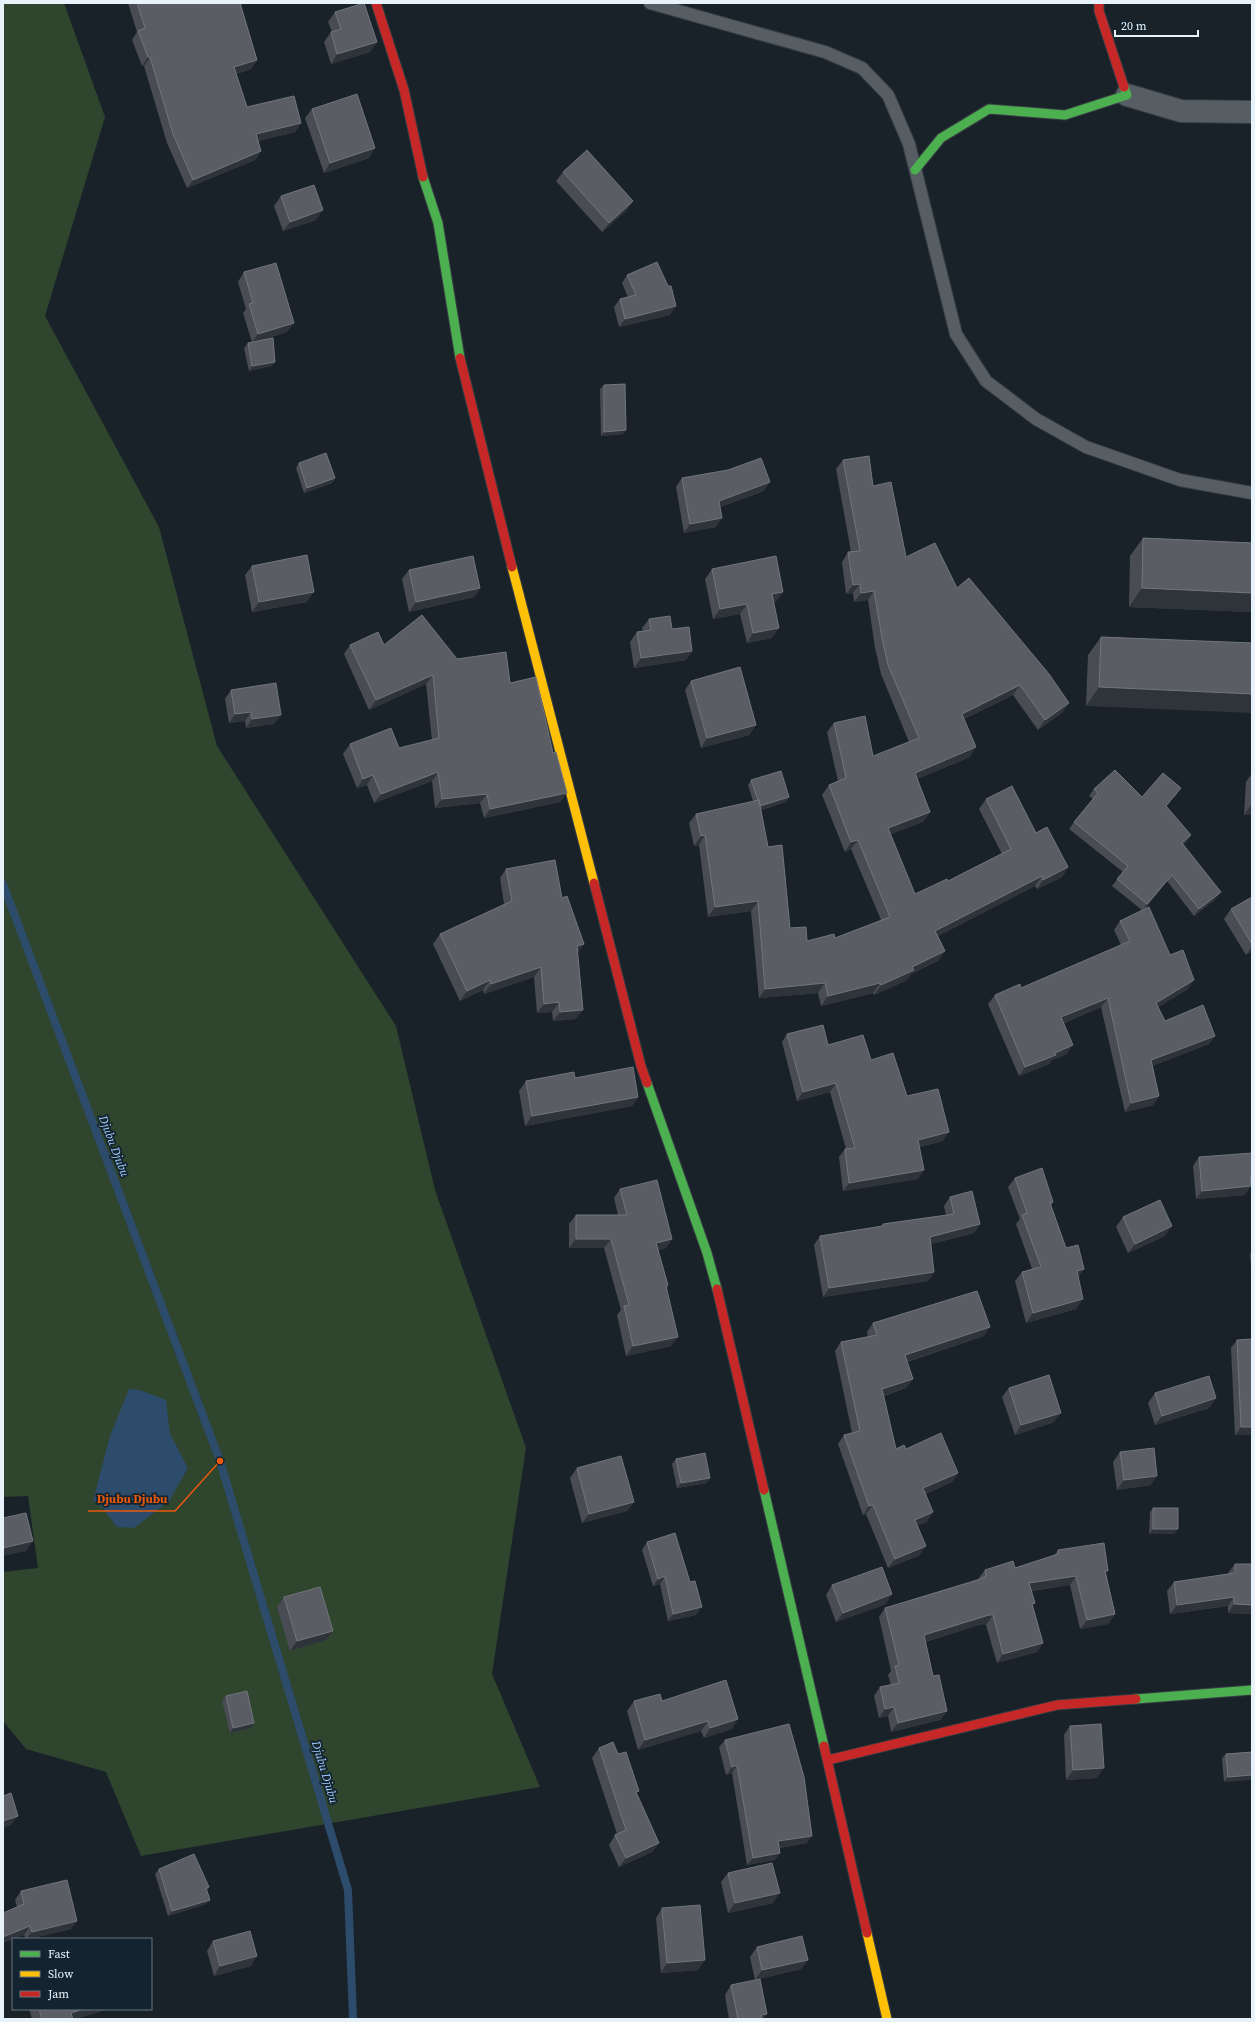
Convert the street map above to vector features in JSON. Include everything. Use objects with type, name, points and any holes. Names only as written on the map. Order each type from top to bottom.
[{"type":"street","points":[[376,3],[404,90],[419,164],[438,223],[462,371],[641,1066],[711,1266],[755,1447],[887,2019]]},
{"type":"street","points":[[1099,3],[1099,11],[1127,95]]},
{"type":"street","points":[[915,170],[941,138],[989,109],[1065,115],[1127,95],[1181,111],[1252,112]]},
{"type":"street","points":[[828,1760],[1057,1705],[1252,1690]]},
{"type":"lane","points":[[650,3],[825,52],[862,68],[888,95],[909,144],[956,334],[986,381],[1036,419],[1086,447],[1180,480],[1252,493]]},
{"type":"green space","points":[[3,3],[64,3],[105,117],[45,316],[159,527],[217,746],[396,1026],[435,1190],[526,1448],[492,1674],[540,1787],[141,1856],[106,1772],[26,1749],[3,1721],[3,1572],[38,1568],[28,1496],[3,1497]]},
{"type":"water","points":[[129,1389],[140,1390],[166,1400],[170,1434],[188,1468],[169,1501],[134,1528],[117,1527],[102,1507],[93,1501],[110,1436]]},
{"type":"building","points":[[137,3],[240,3],[257,60],[234,67],[247,107],[294,96],[301,123],[256,134],[261,151],[193,180],[173,134],[150,57],[148,57],[138,31],[145,28]]},
{"type":"building","points":[[364,3],[377,42],[337,54],[331,32],[341,29],[335,12]]},
{"type":"building","points":[[357,94],[375,148],[330,163],[312,109]]},
{"type":"building","points":[[587,150],[633,201],[609,223],[563,172]]},
{"type":"building","points":[[314,185],[323,210],[290,222],[281,196]]},
{"type":"building","points":[[657,262],[668,286],[671,286],[676,306],[625,319],[620,299],[636,295],[627,275]]},
{"type":"building","points":[[276,263],[294,323],[258,334],[249,304],[253,303],[244,272]]},
{"type":"building","points":[[273,338],[275,362],[252,366],[248,343]]},
{"type":"building","points":[[625,384],[626,430],[604,432],[604,385]]},
{"type":"building","points":[[326,453],[335,478],[307,488],[299,463]]},
{"type":"building","points":[[869,456],[873,486],[891,482],[906,557],[935,543],[957,588],[969,578],[1049,674],[1069,703],[1045,720],[1020,685],[962,714],[976,747],[915,773],[930,812],[888,828],[915,894],[947,879],[948,881],[1011,849],[986,799],[1012,786],[1036,833],[1047,827],[1068,867],[1043,880],[1042,876],[935,931],[945,951],[912,967],[914,970],[881,985],[880,983],[828,996],[825,983],[765,989],[758,901],[715,907],[705,835],[701,836],[696,814],[759,800],[768,847],[782,845],[790,928],[806,927],[807,941],[834,934],[835,938],[890,917],[858,840],[851,842],[829,785],[846,778],[834,723],[865,716],[873,756],[919,738],[888,665],[874,591],[861,593],[860,584],[853,585],[848,552],[860,551],[843,460]]},
{"type":"building","points":[[761,458],[770,482],[719,501],[722,518],[690,524],[682,478],[728,470]]},
{"type":"building","points":[[1143,538],[1252,543],[1252,593],[1142,588]]},
{"type":"building","points":[[307,555],[314,592],[259,602],[252,566]]},
{"type":"building","points":[[473,556],[480,588],[416,602],[409,570]]},
{"type":"building","points":[[776,556],[783,592],[772,594],[779,628],[753,633],[747,604],[720,609],[712,569]]},
{"type":"building","points":[[422,615],[457,659],[506,652],[510,683],[536,677],[553,753],[556,752],[567,793],[490,809],[487,794],[442,799],[438,772],[381,794],[373,775],[363,779],[350,744],[391,728],[399,748],[439,738],[433,675],[376,700],[350,645],[378,632],[384,645]]},
{"type":"building","points":[[670,616],[672,629],[689,627],[692,651],[641,658],[637,632],[651,630],[649,619]]},
{"type":"building","points":[[1101,637],[1252,643],[1252,694],[1099,687]]},
{"type":"building","points":[[740,667],[756,725],[707,738],[691,681]]},
{"type":"building","points":[[276,683],[281,715],[252,719],[251,712],[235,714],[231,690]]},
{"type":"building","points":[[1115,770],[1142,797],[1163,773],[1181,788],[1166,806],[1191,835],[1182,843],[1221,892],[1199,909],[1172,875],[1147,904],[1117,879],[1128,866],[1074,822],[1098,793],[1094,789]]},
{"type":"building","points":[[781,771],[789,797],[760,806],[751,780]]},
{"type":"building","points":[[555,860],[562,898],[567,896],[584,944],[577,946],[583,1010],[560,1012],[559,1002],[544,1004],[541,967],[491,984],[490,980],[467,991],[440,934],[512,901],[506,869]]},
{"type":"building","points":[[1252,897],[1252,944],[1231,909]]},
{"type":"building","points":[[1149,907],[1170,955],[1183,950],[1194,980],[1156,1003],[1165,1021],[1203,1005],[1215,1036],[1151,1060],[1159,1096],[1131,1103],[1108,998],[1061,1017],[1073,1045],[1055,1053],[1056,1055],[1025,1067],[995,995],[1020,984],[1021,988],[1130,941],[1120,921]]},
{"type":"building","points":[[823,1025],[828,1045],[863,1035],[871,1060],[893,1053],[907,1096],[938,1089],[949,1132],[918,1140],[924,1170],[849,1183],[845,1149],[855,1148],[836,1083],[803,1092],[787,1034]]},
{"type":"building","points":[[633,1067],[638,1097],[532,1116],[526,1081],[574,1072],[575,1078]]},
{"type":"building","points":[[1252,1153],[1252,1173],[1250,1174],[1251,1186],[1202,1191],[1199,1157]]},
{"type":"building","points":[[1042,1168],[1053,1202],[1050,1203],[1066,1248],[1078,1245],[1084,1269],[1077,1271],[1083,1299],[1033,1313],[1022,1272],[1041,1267],[1022,1215],[1027,1213],[1015,1178]]},
{"type":"building","points":[[657,1180],[672,1239],[656,1243],[668,1285],[666,1286],[678,1337],[633,1346],[624,1306],[629,1305],[611,1239],[576,1239],[576,1215],[627,1215],[620,1189]]},
{"type":"building","points":[[972,1191],[980,1224],[930,1237],[934,1272],[829,1288],[820,1236],[883,1226],[883,1224],[954,1214],[950,1197]]},
{"type":"building","points":[[1160,1200],[1172,1226],[1135,1244],[1123,1217]]},
{"type":"building","points":[[977,1291],[990,1327],[905,1355],[913,1379],[882,1389],[896,1449],[904,1445],[906,1449],[941,1433],[958,1473],[923,1488],[933,1512],[915,1520],[926,1546],[895,1559],[873,1505],[869,1506],[844,1435],[860,1431],[841,1342],[877,1335],[873,1323]]},
{"type":"building","points":[[1252,1339],[1252,1427],[1241,1427],[1237,1340]]},
{"type":"building","points":[[1049,1375],[1061,1413],[1021,1425],[1009,1388]]},
{"type":"building","points":[[1209,1376],[1216,1398],[1162,1416],[1155,1393]]},
{"type":"building","points":[[1154,1448],[1157,1476],[1124,1480],[1120,1452]]},
{"type":"building","points":[[705,1453],[710,1478],[681,1483],[676,1459]]},
{"type":"building","points":[[621,1456],[634,1502],[589,1514],[577,1468]]},
{"type":"building","points":[[1153,1508],[1178,1508],[1178,1529],[1153,1529]]},
{"type":"building","points":[[26,1513],[33,1541],[3,1548],[3,1518]]},
{"type":"building","points":[[675,1533],[690,1582],[695,1581],[702,1607],[673,1614],[665,1576],[658,1579],[647,1542]]},
{"type":"building","points":[[1104,1543],[1108,1571],[1105,1571],[1115,1614],[1087,1620],[1076,1576],[1029,1583],[1035,1603],[1032,1604],[1043,1643],[1003,1654],[993,1615],[924,1635],[933,1676],[939,1675],[947,1711],[898,1723],[894,1707],[885,1709],[880,1687],[899,1683],[895,1666],[899,1665],[885,1608],[978,1580],[986,1576],[985,1570],[1013,1561],[1015,1568],[1058,1554],[1058,1550]]},
{"type":"building","points":[[1235,1564],[1252,1564],[1252,1605],[1234,1604],[1234,1597],[1177,1605],[1174,1582],[1235,1573]]},
{"type":"building","points":[[882,1567],[892,1594],[843,1613],[832,1585]]},
{"type":"building","points":[[320,1587],[333,1631],[297,1641],[284,1597]]},
{"type":"building","points":[[726,1680],[738,1719],[710,1728],[708,1721],[645,1740],[634,1701],[660,1694],[662,1701]]},
{"type":"building","points":[[247,1691],[254,1723],[233,1728],[226,1696]]},
{"type":"building","points":[[789,1724],[804,1777],[812,1836],[778,1841],[780,1853],[753,1858],[737,1765],[732,1767],[725,1740]]},
{"type":"building","points":[[1101,1724],[1104,1768],[1073,1770],[1070,1726]]},
{"type":"building","points":[[613,1742],[618,1754],[626,1752],[639,1791],[636,1792],[659,1843],[626,1858],[615,1835],[626,1830],[599,1748]]},
{"type":"building","points":[[1252,1752],[1252,1775],[1228,1777],[1226,1754]]},
{"type":"building","points":[[11,1793],[18,1816],[3,1821],[3,1796]]},
{"type":"building","points":[[194,1854],[209,1887],[206,1888],[210,1900],[172,1911],[159,1869]]},
{"type":"building","points":[[772,1863],[780,1893],[735,1903],[728,1873]]},
{"type":"building","points":[[67,1880],[77,1921],[32,1932],[30,1926],[3,1937],[3,1913],[24,1904],[21,1891]]},
{"type":"building","points":[[700,1905],[705,1960],[667,1963],[662,1908]]},
{"type":"building","points":[[250,1931],[257,1956],[220,1966],[213,1941]]},
{"type":"building","points":[[802,1936],[808,1960],[762,1970],[757,1947]]},
{"type":"building","points":[[760,1979],[767,2014],[761,2015],[762,2019],[738,2019],[731,1985]]},
{"type":"building","points":[[39,2010],[81,2010],[71,2013],[73,2019],[42,2019]]},
{"type":"waterway","name":"Djubu Djubu","points":[[3,884],[220,1461],[348,1890],[353,2019]]},
{"type":"traffic: fast","points":[[915,170],[941,138],[989,109],[1065,115],[1127,95],[1124,87]]},
{"type":"traffic: fast","points":[[423,177],[438,223],[460,358]]},
{"type":"traffic: fast","points":[[647,1083],[707,1253],[717,1289]]},
{"type":"traffic: fast","points":[[764,1490],[824,1746]]},
{"type":"traffic: fast","points":[[1136,1699],[1252,1690]]},
{"type":"traffic: slow","points":[[512,567],[594,883]]},
{"type":"traffic: slow","points":[[867,1933],[887,2019]]},
{"type":"traffic: jam","points":[[376,3],[404,90],[423,177]]},
{"type":"traffic: jam","points":[[1099,3],[1099,11],[1124,87]]},
{"type":"traffic: jam","points":[[460,358],[512,567]]},
{"type":"traffic: jam","points":[[594,883],[641,1066],[647,1083]]},
{"type":"traffic: jam","points":[[717,1289],[764,1490]]},
{"type":"traffic: jam","points":[[828,1760],[1057,1705],[1136,1699]]},
{"type":"traffic: jam","points":[[824,1746],[867,1933]]},
{"type":"place","name":"Djubu Djubu","points":[[220,1461]]}]
